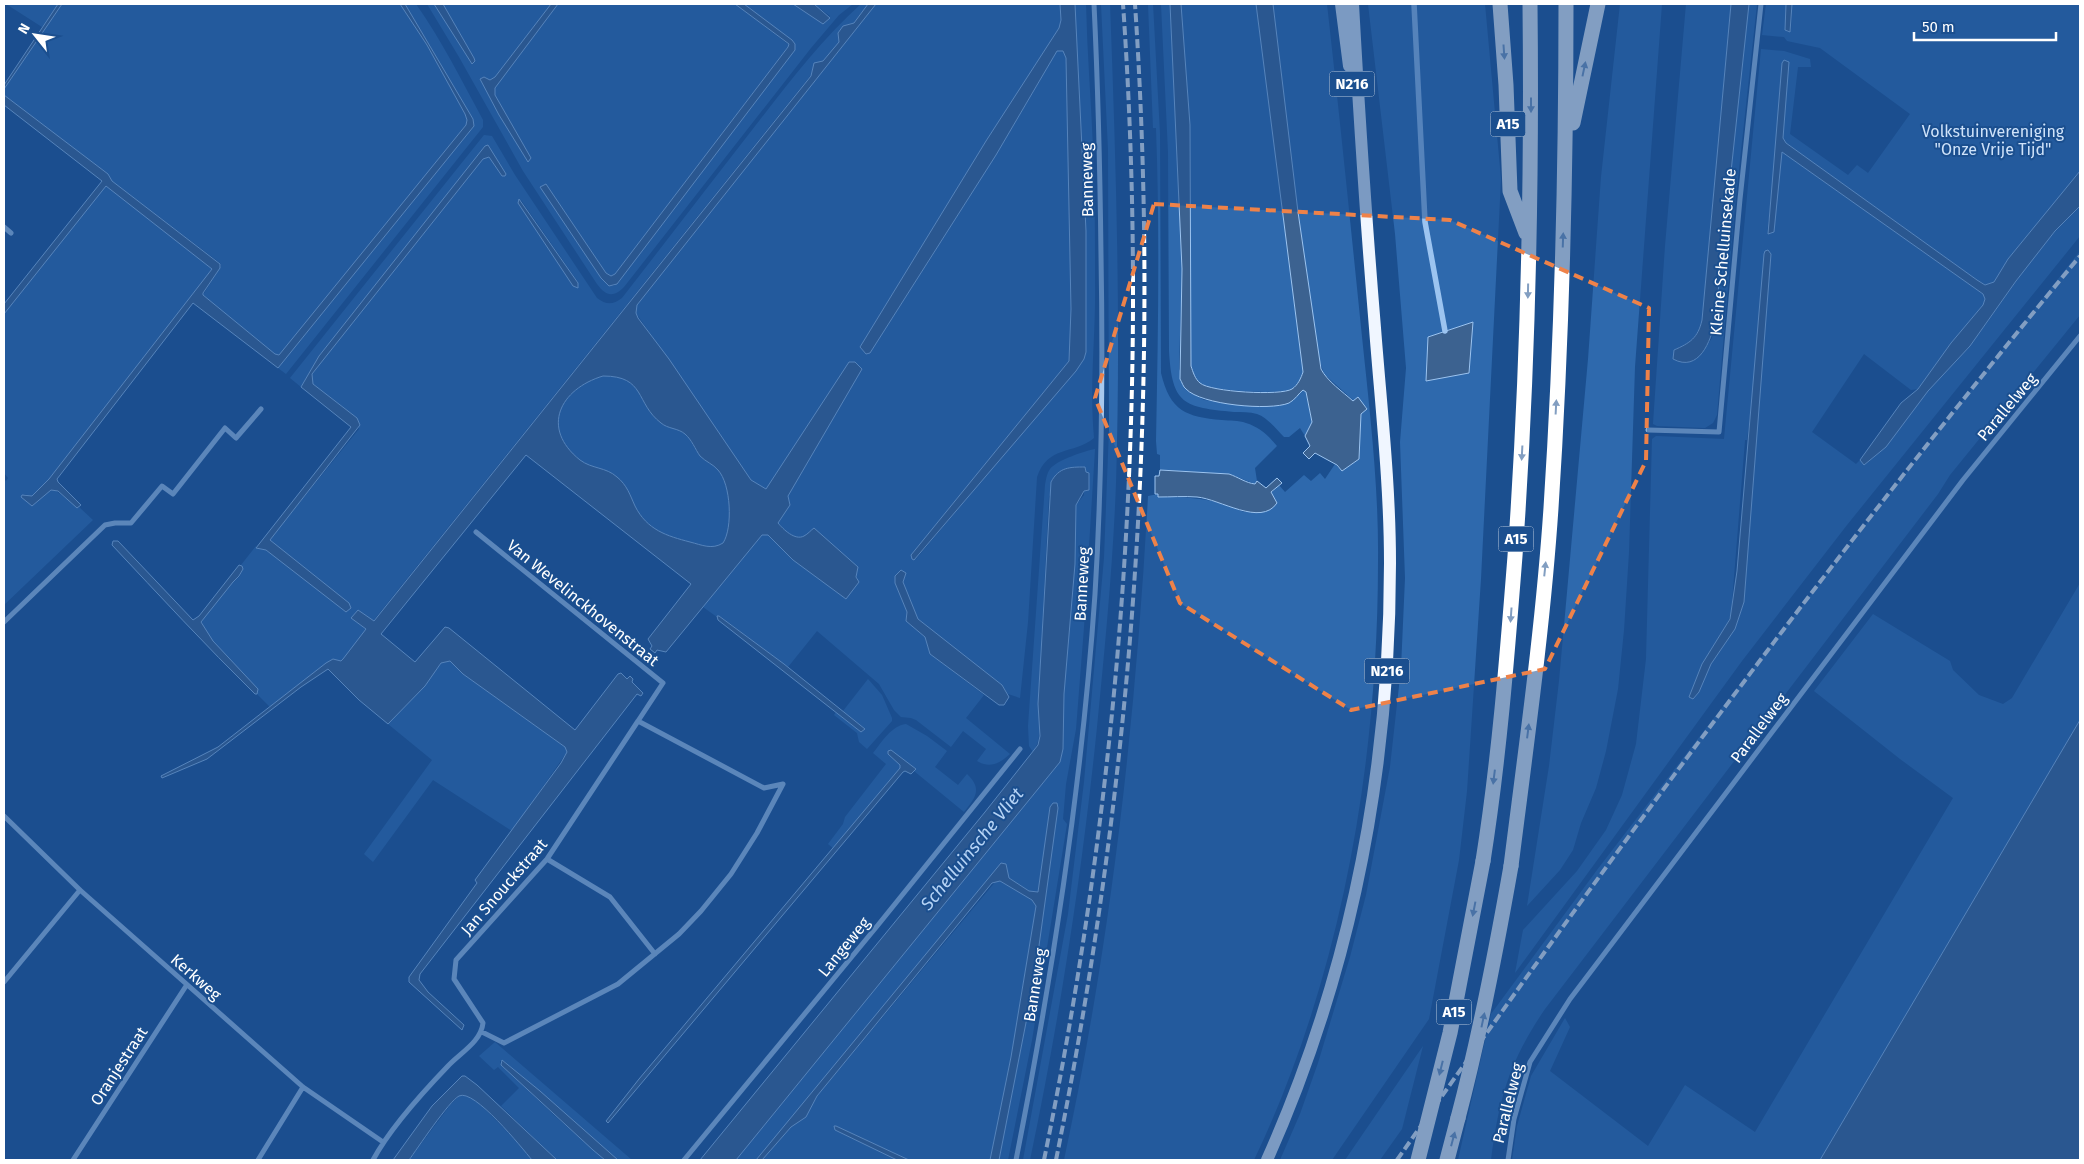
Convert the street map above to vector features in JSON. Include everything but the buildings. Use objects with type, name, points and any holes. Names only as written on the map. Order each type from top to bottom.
[{"type":"highway","name":"A15","points":[[1500,4],[1506,85],[1510,191],[1529,242]]},
{"type":"highway","name":"A15","points":[[1418,1160],[1450,1034],[1483,862],[1508,655],[1522,451],[1527,340],[1531,88],[1530,4]]},
{"type":"highway","name":"A15","points":[[1447,1160],[1476,1052],[1490,984],[1511,866],[1530,717],[1550,510],[1559,358],[1566,151],[1566,4]]},
{"type":"highway","name":"A15","points":[[1566,151],[1598,4]]},
{"type":"main road","name":"N216","points":[[1341,4],[1362,165]]},
{"type":"main road","name":"N216","points":[[1267,1160],[1303,1073],[1344,942],[1372,807],[1381,748],[1389,638],[1389,501],[1362,165],[1354,4]]},
{"type":"street","name":"Banneweg","points":[[1016,1160],[1038,1046],[1072,824],[1086,708],[1095,593],[1101,443],[1102,294],[1099,94],[1094,4]]},
{"type":"street","name":"Kleine Schelluinsekade","points":[[1648,430],[1719,432],[1740,199],[1761,4]]},
{"type":"street","points":[[4,227],[12,233]]},
{"type":"street","name":"Parallelweg","points":[[1508,1160],[1514,1119],[1530,1062],[1570,999],[1963,480],[2080,336]]},
{"type":"street","points":[[4,622],[105,525],[131,523],[162,486],[173,494],[224,428],[236,438],[262,409]]},
{"type":"street","name":"Van Wevelinckhovenstraat","points":[[476,532],[663,684],[638,721]]},
{"type":"street","points":[[373,1160],[383,1142],[448,1066],[482,1032],[504,1043],[618,984],[655,954],[701,911],[731,874],[756,833],[783,784],[764,788],[638,721]]},
{"type":"street","name":"Jan Snouckstraat","points":[[482,1032],[483,1023],[454,979],[456,960],[548,859],[638,721]]},
{"type":"street","name":"Langeweg","points":[[684,1160],[1020,749]]},
{"type":"street","name":"Kerkweg","points":[[4,816],[80,890],[186,986],[303,1087],[383,1142]]},
{"type":"street","points":[[548,859],[610,897],[655,954]]},
{"type":"street","points":[[4,982],[80,890]]},
{"type":"street","name":"Oranjestraat","points":[[73,1160],[186,986]]},
{"type":"street","points":[[258,1160],[303,1087]]},
{"type":"highlighted area","points":[[1154,204],[1450,220],[1649,308],[1646,461],[1545,669],[1351,710],[1180,603],[1095,398]]},
{"type":"green space","points":[[6,4],[58,4],[42,27]]},
{"type":"green space","points":[[62,4],[400,4],[427,45],[465,114],[466,125],[282,354],[275,354],[203,295],[221,266],[220,263],[112,181],[108,174],[4,95],[4,89]]},
{"type":"green space","points":[[405,4],[416,4],[434,32],[483,120],[483,127],[286,374],[278,368],[474,126],[473,119]]},
{"type":"green space","points":[[427,4],[434,4],[472,64],[474,58],[443,4],[551,4],[495,77],[490,80],[485,77],[495,95],[495,88],[499,81],[558,4],[735,4],[789,45],[612,276],[606,273],[546,184],[541,187],[601,278],[609,286],[614,286],[795,50],[794,42],[744,4],[793,4],[823,24],[830,16],[814,4],[853,4],[839,15],[811,48],[624,287],[616,293],[610,294],[603,291],[597,284],[523,171]]},
{"type":"green space","points":[[861,4],[868,4],[854,23],[843,26],[838,33],[839,42],[823,61],[814,64],[811,75],[373,621],[358,610],[351,618],[366,629],[343,660],[333,659],[270,707],[257,694],[258,689],[215,645],[203,626],[202,619],[240,576],[243,569],[241,565],[256,546],[256,548],[266,550],[349,603],[271,541],[271,538],[359,429],[357,418],[313,384],[312,374],[483,159],[489,157],[502,176],[487,145],[319,356],[301,387],[290,378],[484,135],[492,136],[515,175],[597,298],[606,303],[616,302],[622,298],[795,75]],"holes":[[[521,200],[578,282],[578,287],[573,286],[518,203]]]},
{"type":"green space","points":[[876,4],[1060,4],[1061,20],[1059,28],[986,141],[860,347],[866,354],[870,353],[966,203],[1057,51],[1065,52],[1066,58],[1071,309],[1069,361],[911,555],[911,557],[916,559],[1084,359],[1086,352],[1086,231],[1075,4],[1086,4],[1095,198],[1095,302],[1092,379],[1094,438],[1078,447],[1054,455],[1042,467],[1037,477],[1028,622],[1020,698],[1008,694],[1002,685],[917,619],[903,582],[901,570],[895,576],[895,583],[907,612],[906,621],[925,637],[930,654],[984,695],[966,718],[1010,754],[991,765],[977,761],[986,749],[963,731],[951,747],[916,720],[901,717],[894,710],[879,684],[817,631],[788,667],[720,616],[717,617],[703,607],[762,535],[768,535],[793,560],[858,579],[856,575],[804,537],[793,536],[778,523],[790,505],[788,496],[849,363],[766,489],[751,480],[636,313],[637,305]]},
{"type":"green space","points":[[1101,4],[1110,4],[1116,184],[1118,363],[1113,544],[1097,727],[1077,890],[1041,1106],[1030,1160],[1023,1160],[1068,914],[1084,782],[1104,558],[1109,430],[1108,149]]},
{"type":"green space","points":[[1148,4],[1153,4],[1160,134],[1161,373],[1169,396],[1181,410],[1199,417],[1240,421],[1251,425],[1263,432],[1277,446],[1255,468],[1257,481],[1255,484],[1229,474],[1160,470],[1160,455],[1157,454],[1156,441],[1158,207],[1156,128],[1153,128]]},
{"type":"green space","points":[[1161,4],[1170,4],[1182,269],[1179,369],[1193,394],[1204,400],[1267,406],[1290,403],[1303,389],[1306,392],[1312,422],[1305,436],[1300,428],[1289,437],[1284,437],[1268,421],[1257,414],[1217,410],[1192,405],[1184,400],[1173,383],[1169,351],[1168,152]]},
{"type":"green space","points":[[1181,4],[1256,4],[1303,372],[1298,383],[1292,389],[1286,391],[1261,392],[1206,386],[1200,383],[1194,375],[1191,366],[1190,125]]},
{"type":"green space","points":[[1273,4],[1327,4],[1373,445],[1378,533],[1376,639],[1371,715],[1362,792],[1349,869],[1331,944],[1310,1018],[1284,1090],[1254,1160],[1064,1160],[1095,996],[1119,830],[1129,747],[1148,496],[1158,494],[1158,497],[1202,499],[1244,512],[1276,503],[1271,493],[1279,485],[1285,492],[1304,475],[1311,481],[1320,473],[1325,479],[1335,464],[1342,471],[1359,459],[1361,414],[1367,408],[1358,398],[1354,401],[1324,374],[1319,359],[1298,212]]},
{"type":"green space","points":[[1368,4],[1485,4],[1501,179],[1481,579],[1467,791],[1459,860],[1429,1019],[1332,1160],[1280,1160],[1300,1114],[1318,1063],[1350,957],[1366,895],[1390,767],[1401,668],[1405,578],[1400,442],[1406,368],[1395,234]]},
{"type":"green space","points":[[1620,4],[1662,4],[1635,367],[1629,552],[1618,689],[1606,751],[1596,788],[1581,823],[1573,850],[1560,870],[1527,906],[1549,766],[1559,681],[1588,359],[1601,177]]},
{"type":"green space","points":[[1686,4],[1731,4],[1702,320],[1696,336],[1685,345],[1674,350],[1702,354],[1712,338],[1715,321],[1749,4],[1757,4],[1735,206],[1717,415],[1713,423],[1705,428],[1657,426],[1653,424],[1665,246]]},
{"type":"green space","name":"Volkstuinvereniging \"Onze Vrije Tijd\"","points":[[1766,4],[1786,4],[1785,29],[1788,32],[1791,30],[1792,4],[2080,4],[2080,171],[2008,259],[1994,282],[1986,285],[1786,143],[1783,138],[1788,60],[1767,234],[1782,152],[1983,294],[1985,299],[1983,305],[1951,343],[1918,389],[1911,390],[1864,354],[1812,432],[1856,464],[1860,460],[1864,465],[1888,443],[1936,381],[1969,347],[2036,254],[2064,221],[2080,206],[2080,236],[1847,525],[1742,661],[1515,973],[1523,930],[1577,871],[1606,830],[1622,795],[1636,744],[1646,659],[1652,439],[1656,436],[1724,439],[1761,49],[1784,51],[1810,59],[1811,67],[1798,67],[1790,134],[1848,175],[1857,165],[1868,173],[1910,114],[1820,48],[1787,41],[1784,37],[1762,35]],"holes":[[[1771,252],[1749,530],[1735,629],[1711,664],[1699,692],[1693,699],[1689,697],[1702,664],[1727,624],[1731,614],[1745,440],[1747,440]]]},
{"type":"green space","points":[[107,186],[212,269],[49,479],[32,496],[24,494],[32,506],[48,490],[55,490],[79,507],[93,520],[4,605],[4,479],[6,481],[8,478],[4,473],[4,314],[103,188]]},
{"type":"green space","points":[[2080,251],[2080,315],[1950,475],[1938,494],[1545,1009],[1522,1046],[1514,1064],[1502,1099],[1491,1160],[1458,1160],[1491,1014],[1597,870],[1710,723]]},
{"type":"green space","points":[[603,376],[627,380],[633,385],[647,407],[661,423],[685,434],[698,453],[718,470],[726,485],[729,506],[728,527],[723,543],[711,547],[658,531],[645,521],[635,506],[628,490],[620,480],[608,471],[580,460],[568,448],[561,435],[558,423],[560,411],[566,400],[576,390],[588,382]]},
{"type":"green space","points":[[1095,449],[1076,729],[1066,784],[1063,819],[1067,824],[1032,1040],[1008,1160],[999,1160],[1034,982],[1058,808],[1056,803],[1050,807],[1038,892],[1029,891],[1009,878],[1006,864],[756,1160],[736,1160],[1060,762],[1063,749],[1064,694],[1075,564],[1076,505],[1084,495],[1084,491],[1089,490],[1089,473],[1049,496],[1038,704],[1040,729],[1038,741],[1033,752],[1029,746],[1028,726],[1045,485],[1048,472],[1059,462],[1071,456]]},
{"type":"green space","points":[[2080,583],[2080,720],[1820,1160],[1512,1160],[1517,1126],[1531,1076],[1565,1018],[1570,1027],[1550,1071],[1648,1146],[1685,1085],[1755,1132],[1953,798],[1814,691],[1873,614],[1950,661],[1953,670],[1979,695],[2003,704],[2012,698]]},
{"type":"green space","points":[[450,661],[463,674],[565,747],[567,752],[512,831],[433,780],[373,862],[364,854],[432,760],[388,724],[425,686],[441,663]]},
{"type":"green space","points":[[868,679],[882,695],[892,721],[867,749],[859,742],[857,733],[834,715],[836,712],[861,732],[864,728],[843,711]]},
{"type":"green space","points":[[906,724],[927,736],[947,751],[935,767],[958,785],[967,774],[975,784],[976,793],[974,798],[964,812],[914,771],[916,769],[888,754],[900,765],[900,768],[833,848],[828,844],[843,824],[845,817],[886,764],[873,753],[891,731]]},
{"type":"green space","points":[[996,881],[1000,881],[1032,900],[1036,906],[1011,1057],[990,1160],[909,1160],[834,1126],[835,1130],[897,1160],[762,1160],[791,1127],[806,1117],[817,1096]]},
{"type":"green space","points":[[495,1042],[632,1160],[618,1160],[504,1061],[500,1061],[501,1065],[556,1117],[605,1160],[557,1160],[501,1106],[519,1088],[498,1067],[494,1070],[479,1056]]},
{"type":"green space","points":[[1423,1046],[1402,1129],[1380,1160],[1345,1160]]},
{"type":"green space","points":[[460,1095],[471,1097],[478,1102],[532,1160],[409,1160],[451,1104]]},
{"type":"water","points":[[58,4],[62,4],[4,89],[4,85]]},
{"type":"water","points":[[400,4],[405,4],[473,119],[474,126],[278,368],[193,303],[57,479],[81,505],[77,508],[58,491],[51,490],[32,506],[21,497],[22,495],[32,496],[49,479],[212,269],[106,186],[4,314],[4,304],[102,181],[4,105],[4,95],[108,174],[112,181],[220,264],[220,268],[203,295],[275,354],[279,355],[466,125],[465,114],[427,45]]},
{"type":"water","points":[[434,4],[443,4],[474,58],[475,61],[472,64]]},
{"type":"water","points":[[551,4],[558,4],[495,88],[495,95],[531,158],[528,162],[499,115],[480,79],[484,77],[490,80],[495,77]]},
{"type":"water","points":[[735,4],[744,4],[792,40],[795,44],[795,50],[617,284],[609,286],[601,278],[540,187],[546,184],[606,273],[611,276],[615,274],[788,47],[789,44]]},
{"type":"water","points":[[793,4],[814,4],[830,18],[823,24]]},
{"type":"water","points":[[868,4],[876,4],[637,305],[636,313],[751,480],[766,489],[849,362],[855,362],[862,369],[788,496],[790,505],[778,523],[790,534],[797,537],[804,536],[814,528],[858,567],[856,577],[859,582],[846,599],[793,560],[768,535],[762,535],[666,652],[657,650],[655,653],[650,649],[652,646],[648,639],[691,584],[526,455],[381,634],[415,662],[445,627],[449,628],[575,730],[618,674],[621,673],[627,679],[630,676],[633,679],[632,682],[643,693],[641,696],[637,694],[420,974],[419,980],[428,992],[464,1025],[462,1030],[409,982],[409,977],[477,883],[475,880],[561,763],[567,752],[565,747],[463,674],[450,661],[441,663],[425,686],[388,724],[359,700],[328,669],[301,687],[207,759],[162,778],[161,776],[218,747],[326,663],[333,659],[341,661],[343,659],[366,629],[351,618],[358,610],[374,621],[811,76],[814,63],[823,61],[839,42],[838,33],[843,26],[854,23]],"holes":[[[603,376],[617,377],[633,386],[653,415],[661,423],[685,434],[700,456],[716,468],[722,477],[726,485],[729,506],[728,527],[723,543],[711,547],[658,531],[645,521],[635,506],[628,490],[620,480],[608,471],[580,460],[568,448],[561,435],[558,423],[560,411],[566,400],[588,382]]]},
{"type":"water","points":[[1060,4],[1075,4],[1086,231],[1086,352],[1076,371],[914,560],[911,555],[1069,361],[1071,309],[1066,58],[1063,51],[1057,51],[996,155],[870,353],[866,354],[860,347],[986,141],[1059,28],[1061,20]]},
{"type":"water","points":[[1170,4],[1181,4],[1190,125],[1191,366],[1195,377],[1200,383],[1217,389],[1261,393],[1292,389],[1298,383],[1303,372],[1256,4],[1273,4],[1298,212],[1321,369],[1335,386],[1353,401],[1358,397],[1367,409],[1361,414],[1359,459],[1342,471],[1337,465],[1315,453],[1309,459],[1303,453],[1310,446],[1305,436],[1312,422],[1306,392],[1303,390],[1289,403],[1267,406],[1236,405],[1220,403],[1194,395],[1185,388],[1180,379],[1182,269]]},
{"type":"water","points":[[1731,4],[1749,4],[1715,321],[1707,346],[1702,353],[1690,362],[1682,362],[1673,359],[1674,350],[1685,345],[1696,336],[1702,320]]},
{"type":"water","points":[[1786,4],[1792,4],[1790,32],[1785,30]]},
{"type":"water","points":[[1784,60],[1789,62],[1783,138],[1786,143],[1985,285],[1994,282],[2008,259],[2080,171],[2080,206],[2055,231],[2016,281],[1970,346],[1928,391],[1886,447],[1864,465],[1860,460],[1901,403],[1918,389],[1951,343],[1983,305],[1985,299],[1983,294],[1782,152],[1774,232],[1768,234],[1782,63]]},
{"type":"water","points":[[488,145],[506,174],[505,176],[502,176],[489,157],[483,159],[312,374],[313,384],[357,418],[360,425],[270,540],[349,603],[351,608],[346,612],[266,550],[256,548],[351,427],[301,387],[319,356],[485,146]]},
{"type":"water","points":[[519,199],[578,283],[578,288],[573,286],[518,203]]},
{"type":"water","points":[[1768,250],[1771,254],[1744,602],[1735,629],[1711,664],[1699,692],[1693,699],[1689,697],[1702,664],[1730,619],[1737,571],[1764,254]]},
{"type":"water","points":[[1473,322],[1469,373],[1426,381],[1428,337]]},
{"type":"water","name":"Schelluinsche Vliet","points":[[1085,467],[1086,472],[1089,473],[1089,490],[1084,491],[1076,505],[1075,564],[1064,694],[1063,749],[1060,762],[736,1160],[700,1160],[1038,745],[1040,736],[1038,704],[1051,482],[1058,473],[1065,469]]},
{"type":"water","points":[[1160,470],[1229,474],[1255,484],[1257,481],[1266,488],[1277,478],[1282,483],[1271,492],[1277,503],[1270,510],[1251,512],[1197,497],[1158,497],[1158,494],[1155,494],[1155,476],[1159,476]]},
{"type":"water","points":[[113,541],[118,541],[193,620],[199,616],[239,565],[242,566],[243,569],[239,576],[201,622],[213,641],[258,689],[257,694],[237,676],[112,545]]},
{"type":"water","points":[[901,570],[906,573],[903,582],[918,619],[1002,685],[1009,697],[1004,705],[999,705],[930,654],[925,637],[906,621],[907,612],[895,583],[895,576]]},
{"type":"water","points":[[717,616],[784,664],[865,729],[861,732],[718,620]]},
{"type":"water","points":[[2080,720],[2080,1160],[1820,1160]]},
{"type":"water","points":[[891,750],[916,769],[911,774],[903,772],[608,1123],[606,1121],[639,1079],[900,768],[900,765],[888,754],[888,751]]},
{"type":"water","points":[[1053,803],[1057,803],[1058,808],[1034,982],[999,1160],[990,1160],[1011,1057],[1036,906],[1032,900],[1000,881],[992,883],[817,1096],[806,1117],[791,1127],[762,1160],[756,1160],[1001,863],[1006,864],[1009,878],[1029,891],[1038,892],[1050,807]]},
{"type":"water","points":[[502,1060],[618,1160],[605,1160],[593,1150],[501,1065]]},
{"type":"water","points":[[462,1076],[465,1076],[477,1085],[557,1160],[532,1160],[486,1110],[466,1096],[459,1096],[433,1126],[409,1160],[393,1160],[432,1106]]},
{"type":"water","points":[[834,1126],[909,1160],[897,1160],[835,1130]]},
{"type":"waterway","points":[[1414,4],[1425,222],[1445,331]]},
{"type":"railway","points":[[1044,1160],[1071,1017],[1093,873],[1110,729],[1123,585],[1130,440],[1133,294],[1131,149],[1123,4]]},
{"type":"railway","points":[[1056,1160],[1083,1017],[1104,873],[1122,729],[1134,585],[1142,440],[1144,295],[1142,149],[1135,4]]},
{"type":"railway","points":[[1397,1160],[1645,814],[1815,588],[1902,476],[2080,256]]}]
